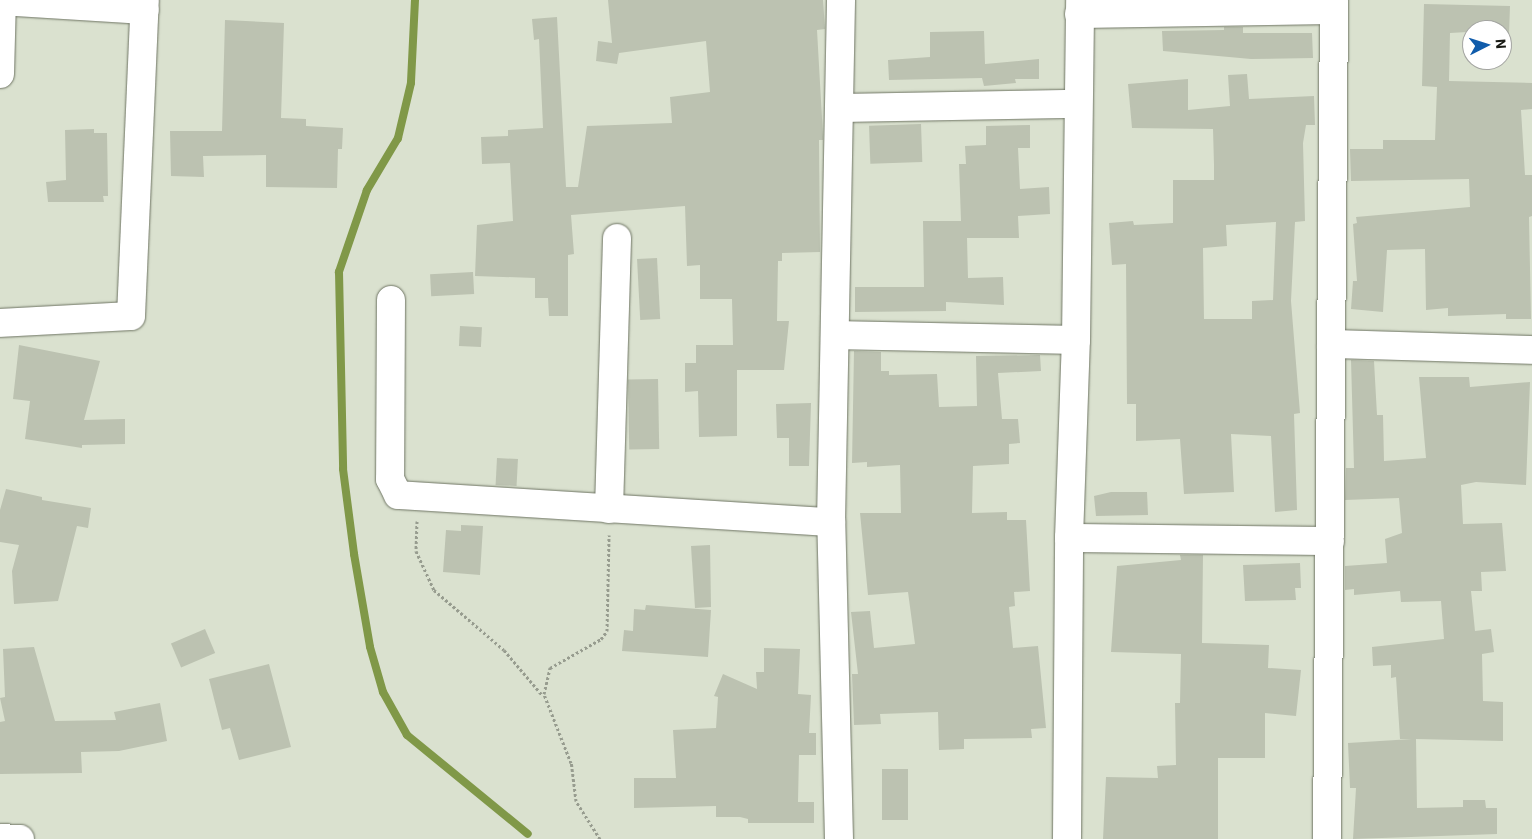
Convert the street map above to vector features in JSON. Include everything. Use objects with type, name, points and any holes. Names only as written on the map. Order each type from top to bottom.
[{"type":"street","points":[[0,74],[2,0],[145,5],[132,316],[0,323]]},
{"type":"street","points":[[839,839],[832,522],[841,108],[841,0]]},
{"type":"street","points":[[1067,839],[1069,538],[1076,340],[1080,7],[1334,5],[1327,839]]},
{"type":"street","points":[[841,108],[1078,104]]},
{"type":"street","points":[[609,509],[617,238]]},
{"type":"street","points":[[391,300],[390,479],[398,495],[418,498],[832,522]]},
{"type":"street","points":[[835,335],[1076,340]]},
{"type":"street","points":[[1330,344],[1532,350]]},
{"type":"street","points":[[1069,538],[1330,541]]},
{"type":"street","points":[[0,838],[20,839]]},
{"type":"path","points":[[418,498],[416,551],[434,590],[504,650],[544,696],[567,751],[576,801],[600,839]]},
{"type":"path","points":[[544,696],[550,668],[601,639],[606,631],[609,509]]},
{"type":"building","points":[[608,0],[823,0],[825,29],[817,30],[823,136],[823,140],[819,140],[820,252],[782,253],[782,261],[778,261],[777,321],[789,321],[784,370],[737,370],[737,436],[699,437],[698,391],[685,392],[685,363],[696,363],[696,345],[733,345],[732,299],[700,299],[700,265],[687,266],[685,206],[571,215],[574,254],[568,255],[568,316],[549,316],[548,298],[535,298],[535,278],[475,276],[477,225],[513,221],[510,163],[482,164],[481,137],[508,136],[508,130],[543,128],[539,39],[534,40],[532,19],[557,17],[566,187],[578,187],[587,126],[672,123],[670,97],[710,92],[706,41],[619,53],[617,64],[596,61],[598,41],[612,43]]},
{"type":"building","points":[[1424,4],[1510,6],[1510,20],[1462,20],[1462,32],[1450,33],[1449,81],[1532,83],[1532,109],[1521,110],[1525,175],[1532,175],[1532,216],[1529,217],[1531,319],[1506,319],[1506,314],[1448,316],[1448,308],[1426,310],[1425,249],[1387,250],[1383,312],[1351,309],[1353,281],[1357,281],[1353,224],[1357,223],[1356,217],[1470,207],[1469,179],[1351,181],[1350,149],[1383,149],[1383,140],[1435,140],[1437,87],[1422,86]]},
{"type":"building","points":[[225,20],[284,23],[281,118],[306,119],[306,126],[343,128],[342,149],[338,149],[337,188],[266,187],[266,155],[203,156],[204,177],[171,176],[170,131],[222,131]]},
{"type":"building","points":[[1224,27],[1243,27],[1243,33],[1312,33],[1313,58],[1251,59],[1163,51],[1162,31],[1224,30]]},
{"type":"building","points":[[984,31],[985,64],[1039,59],[1039,79],[1015,79],[1016,83],[984,86],[982,78],[889,80],[888,60],[930,57],[930,32]]},
{"type":"building","points":[[1247,74],[1249,99],[1314,96],[1315,125],[1306,125],[1303,143],[1305,221],[1295,222],[1291,301],[1300,413],[1294,414],[1297,510],[1275,512],[1271,436],[1231,434],[1234,492],[1184,494],[1180,439],[1136,441],[1136,404],[1127,404],[1126,264],[1112,265],[1109,223],[1133,221],[1134,225],[1173,223],[1173,180],[1214,180],[1213,129],[1132,128],[1128,84],[1188,79],[1188,110],[1230,106],[1228,75]],"holes":[[[1276,222],[1273,300],[1252,301],[1252,319],[1204,319],[1203,248],[1227,246],[1226,225]]]},
{"type":"building","points":[[921,124],[922,162],[870,164],[869,126]]},
{"type":"building","points":[[1030,125],[1030,148],[1018,148],[1020,189],[1049,187],[1050,214],[1018,216],[1019,238],[967,238],[968,278],[1003,277],[1004,305],[946,302],[946,311],[855,312],[855,287],[924,287],[923,221],[961,221],[959,164],[966,164],[965,146],[986,145],[986,126]]},
{"type":"building","points":[[94,129],[94,133],[107,133],[108,196],[103,196],[104,202],[48,202],[46,182],[66,180],[65,130]]},
{"type":"building","points":[[657,258],[660,319],[640,320],[637,259]]},
{"type":"building","points":[[473,272],[474,294],[431,296],[430,274]]},
{"type":"building","points":[[460,326],[482,327],[481,347],[459,346]]},
{"type":"building","points":[[19,345],[100,361],[84,420],[125,419],[125,444],[82,445],[82,448],[25,439],[30,401],[13,399]]},
{"type":"building","points":[[854,351],[881,352],[881,371],[889,371],[889,375],[937,374],[939,407],[977,406],[976,356],[1040,355],[1041,371],[998,373],[1002,419],[1018,419],[1020,443],[1009,444],[1009,464],[973,466],[972,513],[1007,512],[1007,520],[1026,520],[1030,591],[1014,592],[1015,606],[1009,607],[1013,648],[1038,646],[1046,728],[1031,729],[1032,738],[964,739],[964,749],[939,750],[938,712],[880,714],[881,724],[854,725],[852,674],[858,674],[851,612],[870,611],[874,648],[915,644],[908,592],[868,595],[860,513],[901,513],[900,465],[867,467],[867,462],[852,463]]},
{"type":"building","points":[[1351,360],[1374,361],[1377,415],[1383,415],[1384,461],[1426,458],[1419,377],[1469,377],[1470,387],[1530,382],[1526,485],[1476,482],[1461,485],[1463,524],[1502,523],[1506,571],[1481,572],[1482,591],[1471,591],[1475,631],[1491,629],[1494,652],[1482,654],[1483,701],[1503,702],[1503,741],[1416,739],[1417,808],[1463,807],[1463,800],[1485,800],[1486,808],[1497,808],[1497,834],[1353,839],[1356,788],[1350,788],[1348,743],[1412,739],[1400,739],[1396,677],[1391,678],[1391,665],[1373,666],[1372,647],[1444,639],[1441,601],[1401,602],[1400,591],[1354,595],[1354,589],[1345,590],[1345,566],[1387,563],[1385,539],[1402,533],[1399,498],[1345,500],[1346,468],[1354,468]]},
{"type":"building","points":[[658,379],[659,449],[629,450],[628,380]]},
{"type":"building","points":[[811,403],[809,466],[789,466],[789,438],[777,438],[776,404]]},
{"type":"building","points":[[497,458],[518,459],[517,486],[496,485]]},
{"type":"building","points":[[6,489],[42,497],[42,500],[91,508],[88,528],[77,526],[58,601],[14,604],[12,571],[19,545],[0,542],[0,510]]},
{"type":"building","points":[[1111,492],[1147,492],[1148,515],[1096,516],[1094,496]]},
{"type":"building","points":[[461,525],[483,526],[480,575],[443,572],[446,530],[461,531]]},
{"type":"building","points":[[710,545],[711,607],[695,608],[691,546]]},
{"type":"building","points":[[1180,555],[1203,555],[1202,643],[1269,645],[1268,668],[1301,670],[1296,716],[1265,713],[1265,758],[1218,758],[1218,839],[1103,839],[1106,777],[1158,778],[1157,766],[1176,765],[1175,703],[1180,703],[1181,654],[1111,652],[1117,566],[1181,560]]},
{"type":"building","points":[[1300,563],[1301,588],[1295,588],[1296,600],[1245,601],[1243,565]]},
{"type":"building","points":[[646,605],[711,610],[708,657],[622,651],[624,630],[633,631],[634,609],[645,610]]},
{"type":"building","points":[[205,629],[215,653],[181,667],[171,643]]},
{"type":"building","points":[[34,647],[55,721],[116,720],[114,712],[160,703],[167,741],[119,751],[81,752],[82,773],[0,774],[0,722],[5,721],[0,698],[5,697],[3,649]]},
{"type":"building","points":[[764,648],[800,649],[798,694],[811,695],[809,733],[816,733],[816,755],[799,755],[798,802],[814,802],[814,823],[748,823],[748,819],[740,817],[716,817],[716,806],[634,808],[634,778],[676,778],[673,730],[716,728],[718,697],[714,696],[723,674],[757,689],[756,672],[764,672]]},
{"type":"building","points":[[269,664],[291,747],[239,760],[230,728],[222,730],[209,679]]},
{"type":"building","points":[[882,769],[908,769],[908,820],[882,820]]},
{"type":"waterway","points":[[415,0],[411,83],[398,138],[367,190],[339,272],[343,469],[354,554],[370,647],[383,692],[407,735],[528,834]]}]
